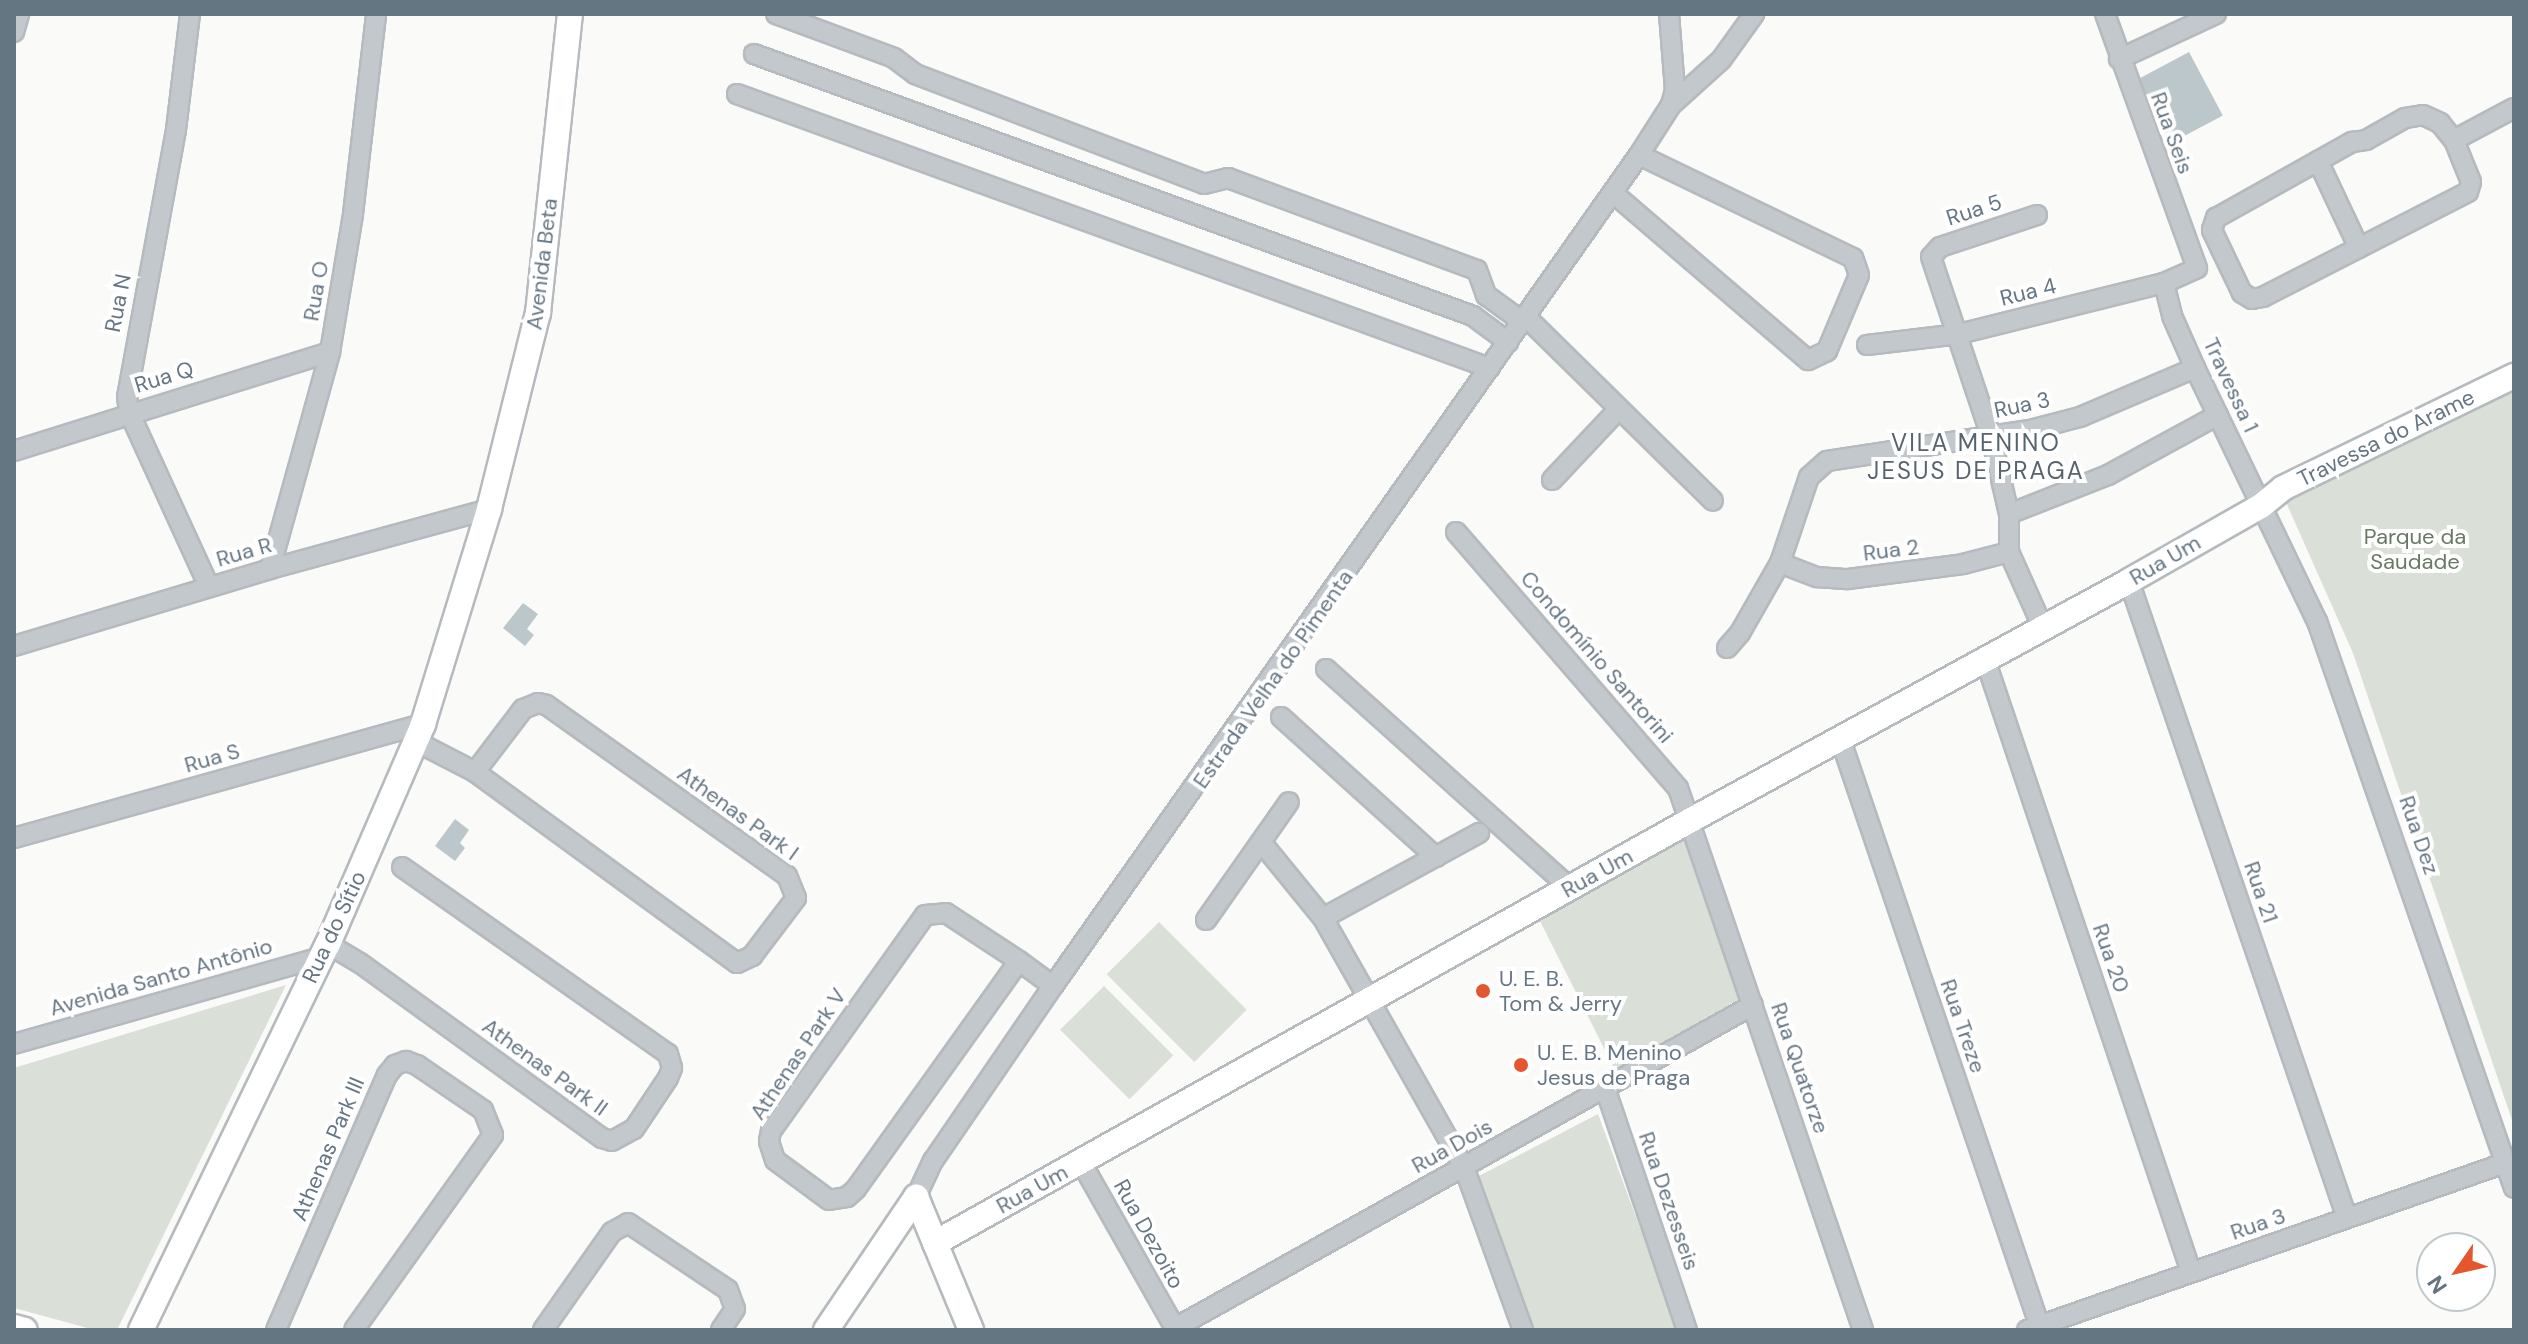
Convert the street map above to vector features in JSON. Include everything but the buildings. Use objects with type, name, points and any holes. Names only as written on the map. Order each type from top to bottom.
[{"type":"main road","name":"Avenida Beta","points":[[489,509],[538,313],[570,14]]},
{"type":"main road","name":"Travessa do Arame","points":[[2261,506],[2283,488],[2514,376]]},
{"type":"main road","name":"Rua Um","points":[[935,1243],[1691,820],[2261,506]]},
{"type":"main road","name":"Rua do Sítio","points":[[141,1330],[325,950],[420,733],[489,509]]},
{"type":"main road","points":[[916,1197],[971,1330]]},
{"type":"main road","name":"Estrada Velha do Pimenta","points":[[826,1330],[916,1197]]},
{"type":"main road","points":[[14,1327],[25,1330]]},
{"type":"street","points":[[14,32],[19,14]]},
{"type":"street","name":"Rua N","points":[[190,14],[176,130],[127,379],[129,412],[209,587]]},
{"type":"street","name":"Rua O","points":[[270,569],[330,352],[353,214],[376,14]]},
{"type":"street","points":[[776,14],[894,58],[915,74],[1204,184],[1228,178],[1477,270],[1486,295],[1524,320],[1713,501]]},
{"type":"street","name":"Estrada Velha do Pimenta","points":[[916,1197],[933,1161],[1053,986],[1524,320],[1671,105],[1676,77],[1669,14]]},
{"type":"street","points":[[1671,105],[1721,60],[1754,14]]},
{"type":"street","name":"Rua Seis","points":[[2105,14],[2197,268]]},
{"type":"street","points":[[2119,59],[2216,14]]},
{"type":"street","points":[[754,54],[1473,316],[1508,342]]},
{"type":"street","points":[[737,94],[1490,368]]},
{"type":"street","points":[[2454,140],[2514,108]]},
{"type":"street","points":[[2413,116],[2431,118],[2454,140],[2471,182],[2468,192],[2252,299],[2242,293],[2212,230],[2216,218],[2223,212],[2318,161],[2413,116]]},
{"type":"street","points":[[1613,193],[1808,360],[1827,351],[1859,275],[1853,258],[1639,155]]},
{"type":"street","points":[[2318,161],[2359,248]]},
{"type":"street","name":"Rua 5","points":[[1959,334],[1931,257],[1940,247],[2037,215]]},
{"type":"street","name":"Rua 4","points":[[1867,345],[1959,334],[2164,283],[2197,268]]},
{"type":"street","name":"Travessa 1","points":[[2164,283],[2172,316],[2261,506]]},
{"type":"street","points":[[1959,334],[1991,436],[2009,514],[2009,552],[2043,628]]},
{"type":"street","name":"Rua Q","points":[[14,451],[129,412],[330,352]]},
{"type":"street","name":"Rua 3","points":[[1727,648],[1740,633],[1780,563],[1809,477],[1827,461],[1991,436],[2080,417],[2195,368]]},
{"type":"street","points":[[1552,480],[1619,409]]},
{"type":"street","points":[[2009,514],[2108,475],[2218,415]]},
{"type":"street","name":"Rua Dez","points":[[2261,506],[2317,621],[2514,1188]]},
{"type":"street","name":"Rua R","points":[[14,646],[270,569],[489,509]]},
{"type":"street","name":"Condomínio Santorini","points":[[1456,532],[1678,788],[1691,820]]},
{"type":"street","name":"Rua 2","points":[[1780,563],[1817,577],[1848,579],[1963,564],[2009,552]]},
{"type":"street","name":"Rua 21","points":[[2129,581],[2347,1218]]},
{"type":"street","name":"Rua 20","points":[[1985,659],[2191,1272]]},
{"type":"street","points":[[1326,669],[1570,888]]},
{"type":"street","name":"Athenas Park I","points":[[420,733],[737,963],[752,956],[796,898],[787,876],[546,705],[538,703],[523,709],[475,772]]},
{"type":"street","points":[[1281,717],[1436,857]]},
{"type":"street","name":"Rua S","points":[[14,838],[420,733]]},
{"type":"street","name":"Rua Treze","points":[[1840,738],[2036,1328]]},
{"type":"street","points":[[1206,920],[1289,802]]},
{"type":"street","name":"Rua Quatorze","points":[[1691,820],[1863,1330]]},
{"type":"street","points":[[1323,918],[1479,833]]},
{"type":"street","points":[[1261,842],[1323,918],[1464,1167],[1523,1330]]},
{"type":"street","name":"Athenas Park II","points":[[325,950],[360,963],[602,1138],[612,1141],[634,1129],[668,1078],[672,1068],[668,1054],[402,867]]},
{"type":"street","name":"Athenas Park V","points":[[1019,961],[856,1189],[847,1197],[829,1200],[775,1160],[769,1141],[771,1131],[925,915],[946,913],[1019,961],[1053,986]]},
{"type":"street","name":"Avenida Santo Antônio","points":[[14,1044],[325,950]]},
{"type":"street","name":"Rua Dois","points":[[1175,1329],[1753,1005]]},
{"type":"street","name":"Athenas Park III","points":[[276,1330],[387,1075],[395,1065],[406,1061],[417,1065],[483,1110],[493,1135],[354,1330]]},
{"type":"street","name":"Rua Dezesseis","points":[[1605,1088],[1687,1330]]},
{"type":"street","name":"Rua Dezoito","points":[[1081,1162],[1175,1329]]},
{"type":"street","name":"Rua 3","points":[[2036,1328],[2505,1163]]},
{"type":"street","points":[[543,1330],[612,1232],[628,1223],[728,1290],[735,1309],[721,1330]]},
{"type":"green space","name":"Parque da Saudade","points":[[2514,390],[2514,1126],[2353,653],[2285,500]]},
{"type":"green space","points":[[1685,837],[1739,999],[1615,1070],[1540,921]]},
{"type":"green space","points":[[1159,922],[1247,1010],[1194,1062],[1107,974]]},
{"type":"green space","points":[[286,985],[117,1330],[95,1330],[14,1308],[14,1068]]},
{"type":"green space","points":[[1104,986],[1173,1055],[1129,1099],[1060,1030]]},
{"type":"green space","points":[[1598,1114],[1677,1330],[1533,1330],[1479,1176]]},
{"type":"shaded area","points":[[2189,52],[2223,116],[2171,143],[2137,80]]},
{"type":"shaded area","points":[[523,603],[538,614],[527,629],[534,635],[525,646],[503,628]]},
{"type":"shaded area","points":[[455,819],[469,830],[460,843],[465,848],[455,861],[435,846]]},
{"type":"place","name":"U. E. B. Tom & Jerry","points":[[1483,991]]},
{"type":"place","name":"U. E. B. Menino Jesus de Praga","points":[[1521,1065]]},
{"type":"district","name":"VILA MENINO JESUS DE PRAGA","points":[[1976,457]]}]
